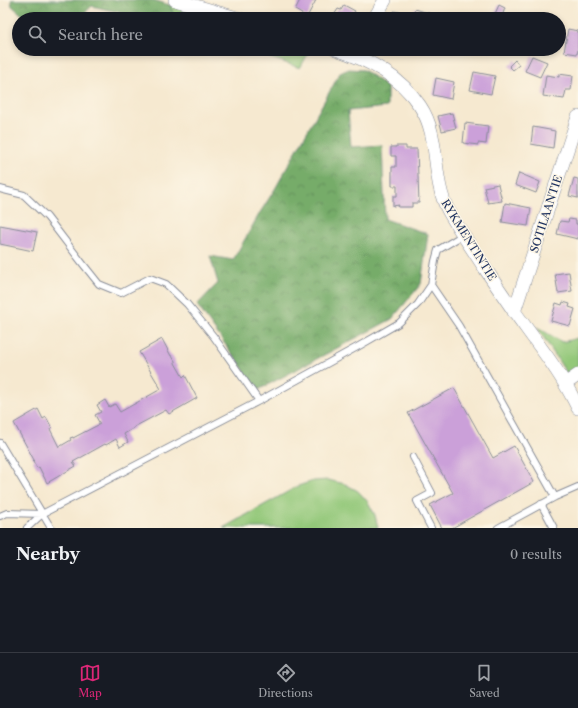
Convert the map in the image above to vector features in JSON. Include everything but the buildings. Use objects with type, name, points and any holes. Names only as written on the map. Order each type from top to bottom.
[{"type":"street","points":[[175,0],[216,12]]},
{"type":"street","points":[[378,12],[385,0]]},
{"type":"street","name":"RYKMENTINTIE","points":[[361,56],[396,79],[406,88],[420,106],[430,130],[442,198],[463,235],[514,312],[565,384],[578,408]]},
{"type":"street","name":"SOTILAANTIE","points":[[514,312],[578,117]]},
{"type":"street","points":[[565,384],[578,375]]},
{"type":"lane","points":[[0,189],[24,195],[47,217],[100,284],[121,293],[150,278],[166,284],[187,304],[214,337],[259,402]]},
{"type":"lane","points":[[27,528],[42,514],[259,402],[399,323],[418,304],[431,284],[438,250],[463,235]]},
{"type":"lane","points":[[431,284],[459,326],[555,497]]},
{"type":"lane","points":[[0,443],[51,528]]},
{"type":"lane","points":[[413,457],[432,493],[417,501],[431,528]]},
{"type":"lane","points":[[498,528],[555,497],[578,488]]},
{"type":"lane","points":[[541,504],[554,528]]},
{"type":"lane","points":[[0,516],[7,513],[42,514]]},
{"type":"green space","points":[[11,0],[153,0],[170,5],[172,12],[118,12],[92,6],[86,12],[19,12],[12,6]]},
{"type":"green space","points":[[170,5],[192,12],[172,12]]},
{"type":"green space","points":[[266,56],[307,56],[300,68]]},
{"type":"green space","points":[[349,69],[364,70],[387,87],[387,107],[348,111],[351,147],[382,145],[385,219],[428,234],[421,284],[392,319],[258,390],[197,305],[218,283],[210,256],[233,260],[340,73]]},
{"type":"green space","points":[[537,327],[562,342],[578,338],[578,370],[567,374]]},
{"type":"green space","points":[[328,480],[345,484],[358,491],[368,502],[375,515],[378,528],[223,528],[298,486],[313,481]]}]
